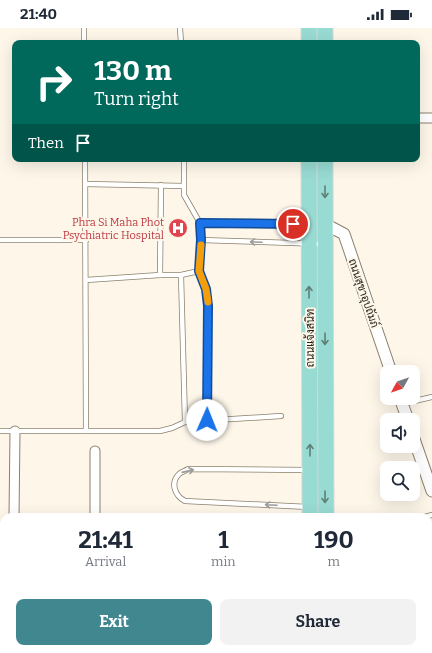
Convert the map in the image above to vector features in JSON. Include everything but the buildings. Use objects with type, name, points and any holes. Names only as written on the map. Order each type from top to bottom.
[{"type":"main road","points":[[309,28],[309,40]]},
{"type":"main road","points":[[325,28],[325,40]]},
{"type":"main road","name":"ถนนแจ้งสนิท","points":[[309,162],[317,224],[325,244],[326,513]]},
{"type":"main road","name":"ถนนแจ้งสนิท","points":[[310,512],[309,244],[317,224],[325,162]]},
{"type":"street","points":[[420,118],[432,118]]},
{"type":"street","name":"ถนนสุขาอุปถัมภ์","points":[[317,224],[344,234],[389,365]]},
{"type":"street","points":[[14,513],[15,431]]},
{"type":"street","points":[[95,451],[95,513]]},
{"type":"street","points":[[419,453],[432,491]]},
{"type":"lane","points":[[84,28],[84,40]]},
{"type":"lane","points":[[180,28],[181,40]]},
{"type":"lane","points":[[85,162],[86,431]]},
{"type":"lane","points":[[184,162],[184,195],[200,223],[201,240],[199,271],[206,289],[208,306],[207,420]]},
{"type":"lane","points":[[86,184],[184,186]]},
{"type":"lane","points":[[160,275],[161,185]]},
{"type":"lane","points":[[200,223],[317,224]]},
{"type":"lane","points":[[0,240],[86,240]]},
{"type":"lane","points":[[201,240],[325,244]]},
{"type":"lane","points":[[86,280],[181,275],[199,271]]},
{"type":"lane","points":[[181,275],[185,422]]},
{"type":"lane","points":[[420,399],[432,397]]},
{"type":"lane","points":[[0,431],[160,431],[172,428],[185,422],[281,416]]},
{"type":"lane","points":[[310,470],[188,469],[180,473],[175,479],[174,490],[180,499],[185,502],[310,512]]},
{"type":"slow traffic","points":[[201,245],[199,271],[206,289],[208,302]]},
{"type":"place","name":"Phra Si Maha Phot Psychiatric Hospital","points":[[178,228]]},
{"type":"route","points":[[207,420],[208,306],[206,289],[199,271],[201,240],[200,223],[293,224]]}]
